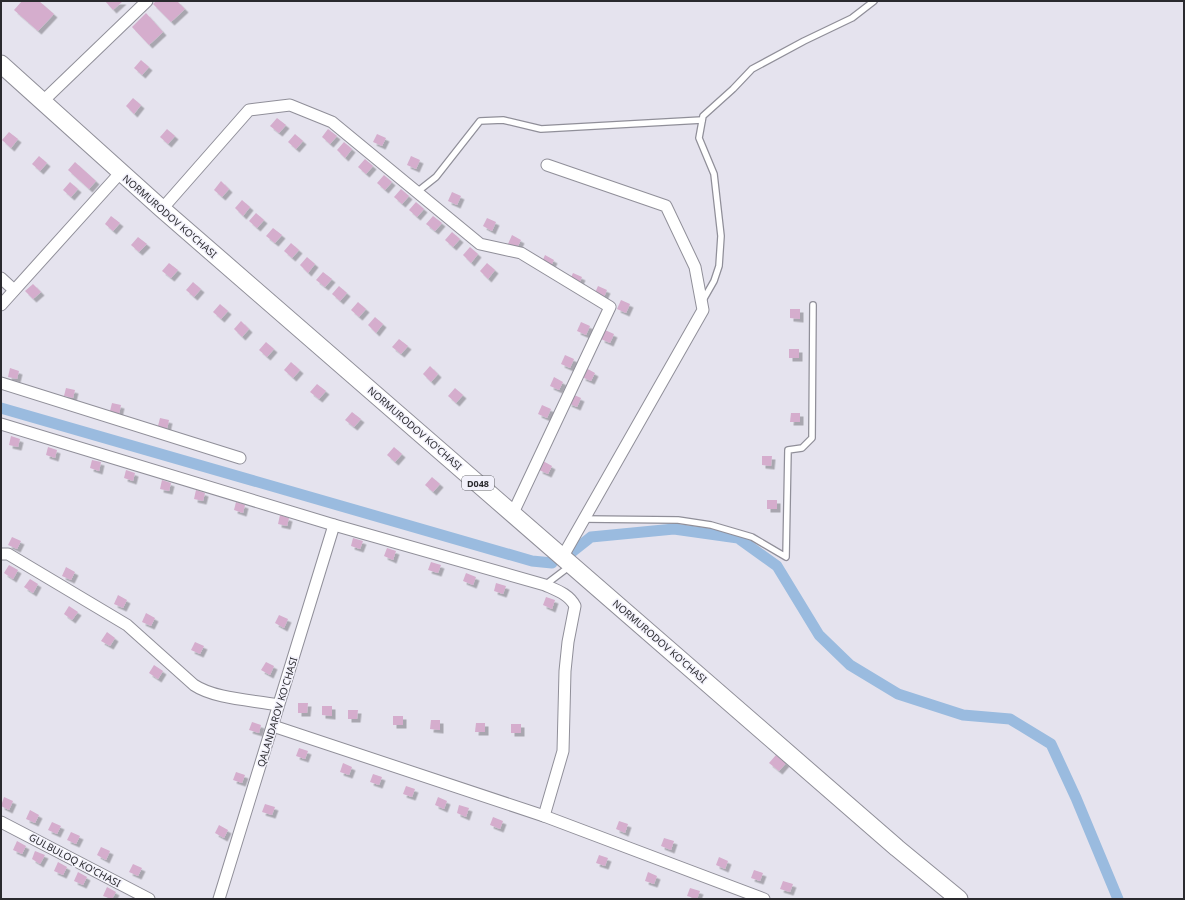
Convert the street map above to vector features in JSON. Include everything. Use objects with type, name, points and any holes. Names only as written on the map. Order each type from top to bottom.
[{"type":"main road","name":"NORMURODOV KO'CHASI","points":[[1,64],[162,209],[897,848],[959,899]]},
{"type":"street","points":[[42,102],[147,1]]},
{"type":"street","points":[[162,209],[249,110],[290,105],[332,122],[480,244],[521,253],[610,307],[513,513]]},
{"type":"street","points":[[547,165],[666,206],[695,267],[703,310],[584,519],[567,560]]},
{"type":"street","points":[[1,305],[121,172]]},
{"type":"street","points":[[1,278],[14,290]]},
{"type":"street","points":[[1,383],[240,458]]},
{"type":"street","points":[[1,424],[334,525],[545,586],[564,594],[573,602],[575,606],[568,642],[566,664],[563,751],[544,816]]},
{"type":"street","name":"QALANDAROV KO'CHASI","points":[[219,899],[334,525]]},
{"type":"street","points":[[1,554],[8,554],[127,625],[194,685],[202,690],[214,694],[278,704]]},
{"type":"street","points":[[273,726],[544,816],[764,899]]},
{"type":"street","name":"GULBULOQ KO'CHASI","points":[[1,822],[149,899]]},
{"type":"lane","points":[[702,303],[714,281],[719,266],[721,236],[714,174],[699,138],[703,116],[733,89],[752,69],[804,41],[852,18],[874,1]]},
{"type":"lane","points":[[417,192],[436,177],[480,120],[504,120],[542,129],[702,120]]},
{"type":"lane","points":[[584,519],[678,520],[711,525],[752,537],[786,557],[788,450],[802,448],[812,438],[813,305]]},
{"type":"lane","points":[[545,586],[567,560]]},
{"type":"building","points":[[22,1],[39,1],[54,14],[38,31],[14,10]]},
{"type":"building","points":[[105,1],[123,1],[113,10]]},
{"type":"building","points":[[156,1],[177,1],[185,9],[171,22],[153,4]]},
{"type":"building","points":[[146,13],[163,32],[149,45],[132,27]]},
{"type":"building","points":[[141,60],[149,67],[142,75],[134,68]]},
{"type":"building","points":[[133,98],[141,105],[134,114],[126,106]]},
{"type":"building","points":[[277,118],[286,125],[279,133],[270,126]]},
{"type":"building","points":[[167,129],[175,136],[168,144],[160,137]]},
{"type":"building","points":[[328,129],[337,136],[330,144],[322,137]]},
{"type":"building","points":[[9,132],[18,139],[11,148],[2,140]]},
{"type":"building","points":[[295,134],[303,141],[296,149],[288,142]]},
{"type":"building","points":[[377,134],[386,138],[382,146],[373,142]]},
{"type":"building","points":[[344,142],[352,149],[345,158],[337,150]]},
{"type":"building","points":[[39,156],[47,163],[40,171],[32,164]]},
{"type":"building","points":[[411,156],[420,160],[416,169],[407,165]]},
{"type":"building","points":[[365,159],[373,166],[366,174],[358,167]]},
{"type":"building","points":[[75,162],[96,181],[89,189],[68,170]]},
{"type":"building","points":[[384,175],[392,182],[385,190],[377,183]]},
{"type":"building","points":[[221,181],[229,189],[222,197],[214,190]]},
{"type":"building","points":[[70,182],[78,189],[71,197],[63,190]]},
{"type":"building","points":[[401,189],[409,196],[402,204],[394,197]]},
{"type":"building","points":[[452,192],[461,196],[457,205],[448,201]]},
{"type":"building","points":[[242,200],[250,207],[243,216],[235,208]]},
{"type":"building","points":[[416,202],[424,209],[417,217],[409,210]]},
{"type":"building","points":[[256,213],[264,220],[257,228],[249,221]]},
{"type":"building","points":[[111,216],[120,223],[113,231],[105,224]]},
{"type":"building","points":[[433,216],[442,223],[435,231],[426,224]]},
{"type":"building","points":[[487,218],[496,222],[492,231],[483,226]]},
{"type":"building","points":[[273,228],[282,235],[275,243],[266,236]]},
{"type":"building","points":[[452,232],[460,239],[453,247],[445,240]]},
{"type":"building","points":[[512,235],[521,240],[517,248],[508,244]]},
{"type":"building","points":[[138,237],[147,244],[139,252],[131,245]]},
{"type":"building","points":[[291,243],[299,250],[292,258],[284,251]]},
{"type":"building","points":[[470,247],[478,254],[471,263],[463,255]]},
{"type":"building","points":[[545,255],[554,260],[550,268],[541,264]]},
{"type":"building","points":[[307,257],[315,264],[308,273],[300,265]]},
{"type":"building","points":[[169,263],[178,270],[171,278],[162,271]]},
{"type":"building","points":[[487,263],[495,270],[488,279],[480,271]]},
{"type":"building","points":[[323,272],[332,279],[325,287],[316,280]]},
{"type":"building","points":[[573,273],[582,277],[578,286],[569,282]]},
{"type":"building","points":[[193,282],[201,289],[194,297],[186,290]]},
{"type":"building","points":[[33,284],[41,292],[33,299],[25,291]]},
{"type":"building","points":[[339,286],[347,293],[340,301],[332,294]]},
{"type":"building","points":[[598,286],[607,290],[603,299],[594,295]]},
{"type":"building","points":[[621,300],[630,304],[626,313],[617,309]]},
{"type":"building","points":[[358,302],[366,309],[359,317],[351,310]]},
{"type":"building","points":[[220,304],[228,311],[221,319],[213,312]]},
{"type":"building","points":[[790,309],[800,309],[800,319],[790,318]]},
{"type":"building","points":[[375,317],[383,324],[376,333],[368,325]]},
{"type":"building","points":[[241,321],[249,329],[242,337],[234,329]]},
{"type":"building","points":[[581,322],[590,326],[586,335],[577,331]]},
{"type":"building","points":[[605,330],[614,334],[610,343],[601,339]]},
{"type":"building","points":[[399,339],[408,346],[401,354],[392,347]]},
{"type":"building","points":[[266,342],[274,349],[267,357],[259,350]]},
{"type":"building","points":[[789,349],[799,349],[799,358],[789,358]]},
{"type":"building","points":[[565,355],[574,359],[570,368],[561,364]]},
{"type":"building","points":[[291,362],[300,370],[293,378],[284,370]]},
{"type":"building","points":[[430,366],[438,374],[431,382],[423,374]]},
{"type":"building","points":[[10,368],[19,371],[17,379],[8,377]]},
{"type":"building","points":[[586,368],[595,373],[591,381],[582,377]]},
{"type":"building","points":[[554,377],[563,382],[559,390],[550,386]]},
{"type":"building","points":[[317,384],[326,391],[319,399],[310,392]]},
{"type":"building","points":[[66,388],[75,390],[73,398],[64,396]]},
{"type":"building","points":[[455,388],[463,395],[456,403],[448,396]]},
{"type":"building","points":[[572,394],[581,398],[577,407],[568,403]]},
{"type":"building","points":[[112,403],[121,405],[119,414],[110,411]]},
{"type":"building","points":[[542,405],[551,409],[547,418],[538,414]]},
{"type":"building","points":[[352,412],[361,419],[354,427],[345,420]]},
{"type":"building","points":[[791,413],[800,413],[800,422],[790,422]]},
{"type":"building","points":[[160,418],[169,420],[167,429],[158,426]]},
{"type":"building","points":[[11,436],[20,439],[18,447],[9,445]]},
{"type":"building","points":[[48,447],[57,450],[55,458],[46,455]]},
{"type":"building","points":[[394,447],[402,454],[395,462],[387,455]]},
{"type":"building","points":[[762,456],[772,456],[771,466],[762,465]]},
{"type":"building","points":[[92,460],[101,462],[99,471],[90,468]]},
{"type":"building","points":[[543,461],[552,466],[548,474],[539,470]]},
{"type":"building","points":[[126,470],[135,473],[133,481],[124,478]]},
{"type":"building","points":[[432,477],[440,484],[433,492],[425,485]]},
{"type":"building","points":[[162,480],[171,483],[169,491],[160,489]]},
{"type":"building","points":[[196,490],[205,493],[203,501],[194,499]]},
{"type":"building","points":[[767,500],[777,500],[777,509],[767,509]]},
{"type":"building","points":[[236,502],[245,505],[243,513],[234,510]]},
{"type":"building","points":[[280,515],[289,518],[287,526],[278,524]]},
{"type":"building","points":[[12,537],[21,541],[17,549],[8,545]]},
{"type":"building","points":[[353,538],[363,541],[360,549],[351,546]]},
{"type":"building","points":[[387,548],[396,551],[393,560],[384,556]]},
{"type":"building","points":[[431,562],[441,565],[438,573],[428,570]]},
{"type":"building","points":[[9,565],[18,570],[13,579],[4,573]]},
{"type":"building","points":[[66,567],[75,572],[71,580],[62,576]]},
{"type":"building","points":[[466,573],[476,577],[473,585],[463,581]]},
{"type":"building","points":[[30,579],[38,584],[33,593],[24,587]]},
{"type":"building","points":[[496,583],[506,586],[503,594],[494,591]]},
{"type":"building","points":[[118,595],[127,600],[123,608],[114,604]]},
{"type":"building","points":[[546,597],[555,600],[552,609],[543,605]]},
{"type":"building","points":[[69,606],[78,612],[72,620],[64,614]]},
{"type":"building","points":[[146,613],[155,618],[151,626],[142,622]]},
{"type":"building","points":[[279,615],[288,619],[284,628],[275,623]]},
{"type":"building","points":[[107,632],[115,638],[110,646],[101,641]]},
{"type":"building","points":[[195,642],[204,646],[200,654],[191,650]]},
{"type":"building","points":[[266,662],[274,666],[270,675],[261,670]]},
{"type":"building","points":[[154,665],[163,671],[158,679],[149,673]]},
{"type":"building","points":[[298,703],[308,703],[307,713],[298,713]]},
{"type":"building","points":[[322,706],[332,706],[332,716],[322,715]]},
{"type":"building","points":[[348,710],[358,710],[357,719],[348,719]]},
{"type":"building","points":[[393,716],[403,716],[403,725],[393,725]]},
{"type":"building","points":[[431,720],[440,720],[440,730],[430,729]]},
{"type":"building","points":[[252,722],[261,725],[259,733],[249,730]]},
{"type":"building","points":[[476,723],[485,723],[485,732],[475,732]]},
{"type":"building","points":[[511,724],[521,724],[521,733],[511,733]]},
{"type":"building","points":[[299,748],[308,751],[305,759],[296,756]]},
{"type":"building","points":[[776,755],[786,763],[779,771],[769,763]]},
{"type":"building","points":[[343,763],[352,767],[349,775],[340,772]]},
{"type":"building","points":[[236,772],[245,775],[242,783],[233,780]]},
{"type":"building","points":[[373,774],[382,777],[379,785],[370,782]]},
{"type":"building","points":[[406,786],[415,789],[412,797],[403,794]]},
{"type":"building","points":[[4,797],[13,801],[9,810],[1,806]]},
{"type":"building","points":[[438,797],[447,801],[444,809],[435,805]]},
{"type":"building","points":[[265,804],[275,807],[272,815],[262,812]]},
{"type":"building","points":[[459,805],[469,808],[466,817],[457,813]]},
{"type":"building","points":[[30,810],[39,815],[35,823],[26,819]]},
{"type":"building","points":[[493,817],[503,821],[500,829],[490,825]]},
{"type":"building","points":[[619,821],[628,824],[625,833],[616,829]]},
{"type":"building","points":[[52,822],[61,826],[57,834],[48,830]]},
{"type":"building","points":[[219,825],[228,830],[224,838],[215,833]]},
{"type":"building","points":[[71,832],[80,836],[76,844],[67,840]]},
{"type":"building","points":[[664,838],[674,841],[671,850],[661,846]]},
{"type":"building","points":[[17,841],[26,846],[22,854],[13,850]]},
{"type":"building","points":[[101,847],[110,851],[106,860],[97,855]]},
{"type":"building","points":[[35,851],[45,855],[40,864],[32,859]]},
{"type":"building","points":[[599,855],[608,858],[605,866],[596,863]]},
{"type":"building","points":[[719,857],[728,861],[725,869],[716,865]]},
{"type":"building","points":[[58,862],[67,867],[63,875],[54,871]]},
{"type":"building","points":[[133,864],[142,868],[138,876],[129,872]]},
{"type":"building","points":[[754,870],[763,873],[760,881],[751,878]]},
{"type":"building","points":[[78,872],[87,877],[83,885],[74,881]]},
{"type":"building","points":[[648,872],[657,876],[654,884],[645,881]]},
{"type":"building","points":[[783,881],[793,884],[790,892],[780,889]]},
{"type":"building","points":[[107,887],[116,892],[112,899],[103,896]]},
{"type":"building","points":[[690,888],[700,891],[697,899],[687,896]]},
{"type":"waterway","points":[[1,408],[532,561],[552,563]]},
{"type":"waterway","points":[[572,552],[591,537],[674,529],[738,538],[777,566],[819,635],[850,665],[898,694],[963,715],[1010,719],[1051,744],[1076,798],[1118,899]]}]
